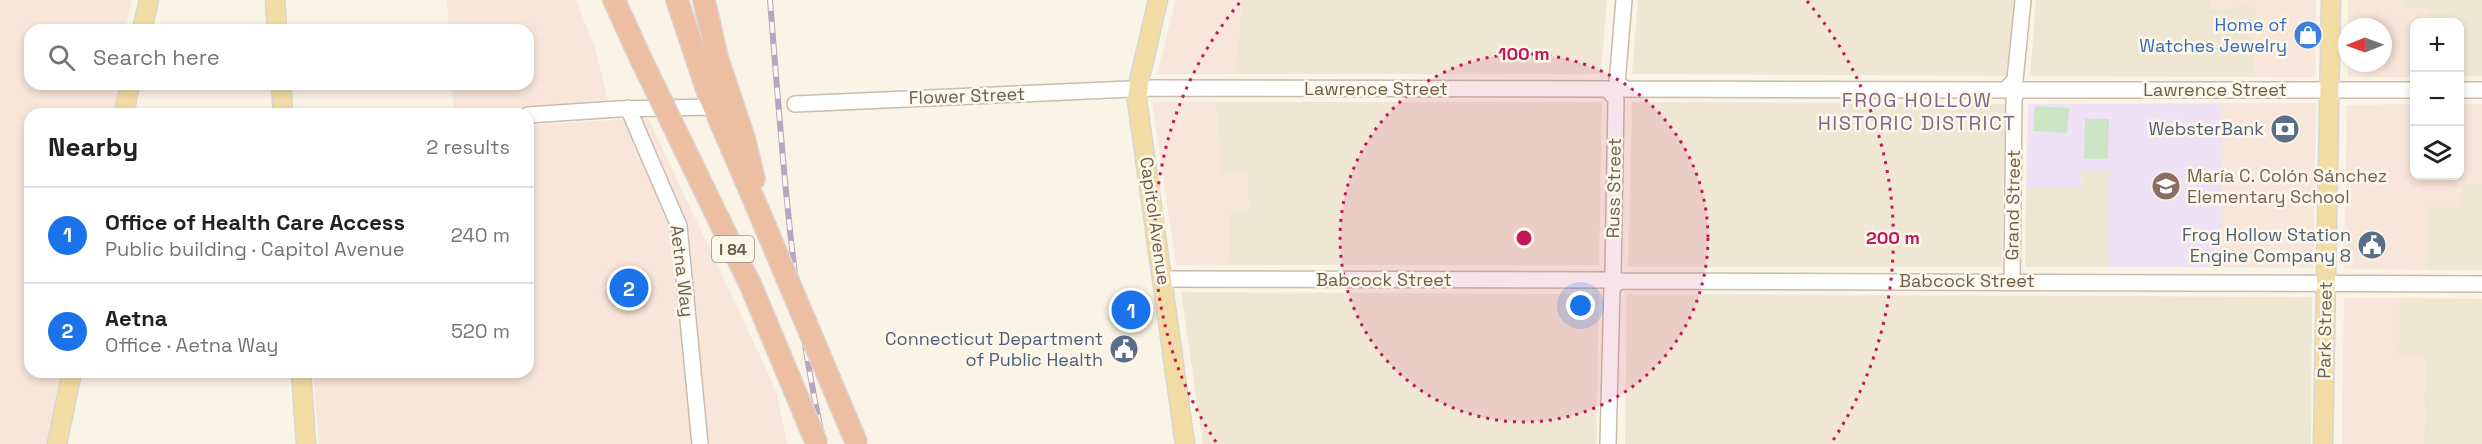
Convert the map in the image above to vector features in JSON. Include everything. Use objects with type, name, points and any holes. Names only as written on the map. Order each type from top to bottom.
[{"type":"highway","name":"I 84","points":[[614,0],[751,286],[818,444]]},
{"type":"highway","points":[[630,0],[639,38],[640,57]]},
{"type":"highway","name":"I 84","points":[[677,0],[708,93],[857,444]]},
{"type":"highway","points":[[704,0],[717,57],[749,156],[757,207]]},
{"type":"main road","points":[[143,24],[149,0]]},
{"type":"main road","points":[[275,0],[277,24]]},
{"type":"main road","name":"Capitol Avenue","points":[[1158,0],[1137,100],[1185,444]]},
{"type":"main road","name":"Park Street","points":[[2323,444],[2331,0]]},
{"type":"main road","points":[[125,108],[129,90]]},
{"type":"main road","points":[[281,90],[283,108]]},
{"type":"main road","points":[[57,444],[71,378]]},
{"type":"main road","points":[[301,378],[306,444]]},
{"type":"street","name":"Russ Street","points":[[1608,444],[1609,284],[1613,274],[1616,90],[1624,0]]},
{"type":"street","name":"Grand Street","points":[[2012,282],[2014,90],[2023,0]]},
{"type":"street","name":"Lawrence Street","points":[[1139,89],[2410,90]]},
{"type":"street","name":"Flower Street","points":[[795,104],[1139,89]]},
{"type":"street","points":[[2464,90],[2482,90]]},
{"type":"street","points":[[534,115],[628,108],[711,107]]},
{"type":"street","name":"Aetna Way","points":[[628,108],[679,226],[700,444]]},
{"type":"street","name":"Babcock Street","points":[[1163,279],[1609,284],[1623,281],[2482,284]]},
{"type":"shaded area","points":[[0,0],[132,0],[126,24],[24,24],[24,90],[119,90],[114,108],[24,108],[24,378],[61,378],[48,444],[0,444]]},
{"type":"shaded area","points":[[447,0],[576,0],[595,48],[608,100],[532,108],[454,108],[452,90],[534,90],[534,24],[449,24]]},
{"type":"shaded area","points":[[1176,0],[1242,0],[1235,74],[1157,74]]},
{"type":"shaded area","points":[[1242,0],[1607,0],[1601,74],[1235,74]]},
{"type":"shaded area","points":[[1638,0],[2014,0],[2007,76],[1632,74]]},
{"type":"shaded area","points":[[2036,0],[2210,0],[2210,10],[2235,10],[2235,4],[2255,6],[2254,77],[2030,76]]},
{"type":"shaded area","points":[[2210,0],[2316,0],[2315,77],[2254,77],[2255,6],[2236,4],[2235,10],[2209,10]]},
{"type":"shaded area","points":[[2348,0],[2405,0],[2405,8],[2428,9],[2428,18],[2410,18],[2410,77],[2348,77],[2348,72],[2392,72],[2392,18],[2348,18]]},
{"type":"shaded area","points":[[2405,0],[2482,0],[2482,76],[2464,76],[2464,18],[2428,18],[2428,9],[2405,8]]},
{"type":"shaded area","points":[[1152,102],[1216,102],[1220,173],[1248,172],[1250,209],[1230,212],[1229,265],[1176,265]]},
{"type":"shaded area","points":[[1216,102],[1602,102],[1599,265],[1229,265],[1230,211],[1247,172],[1220,173]]},
{"type":"shaded area","points":[[1632,102],[2005,104],[2002,267],[1628,267]]},
{"type":"shaded area","points":[[2222,103],[2316,103],[2313,268],[2222,267]]},
{"type":"shaded area","name":"María C. Colón Sánchez Elementary School","points":[[2222,103],[2222,267],[2109,267],[2109,172],[2082,171],[2081,188],[2026,188],[2028,104]]},
{"type":"shaded area","points":[[2410,104],[2410,180],[2464,180],[2464,104],[2482,104],[2482,184],[2462,184],[2461,207],[2428,207],[2427,270],[2344,269],[2347,105]]},
{"type":"shaded area","points":[[648,118],[764,364],[777,395],[787,444],[319,444],[314,378],[534,378],[534,125]]},
{"type":"shaded area","points":[[2082,171],[2109,172],[2109,267],[2025,267],[2026,188],[2081,188]]},
{"type":"shaded area","points":[[2462,184],[2482,184],[2482,270],[2427,270],[2428,207]]},
{"type":"shaded area","points":[[1181,292],[1599,294],[1596,444],[1203,444]]},
{"type":"shaded area","points":[[1627,294],[2312,297],[2311,444],[1625,444]]},
{"type":"shaded area","points":[[2344,298],[2399,298],[2398,354],[2426,355],[2424,444],[2342,444]]},
{"type":"shaded area","points":[[2399,298],[2482,299],[2482,444],[2424,444],[2426,355],[2398,354]]},
{"type":"green space","points":[[2035,106],[2069,108],[2067,133],[2033,131]]},
{"type":"green space","points":[[2085,119],[2109,119],[2108,159],[2084,159]]},
{"type":"railway","points":[[770,0],[789,223],[803,334],[824,444]]},
{"type":"place","name":"Home of Watches Jewelry","points":[[2308,35]]},
{"type":"place","name":"WebsterBank","points":[[2285,129]]},
{"type":"place","name":"María C. Colón Sánchez Elementary School","points":[[2166,186]]},
{"type":"place","name":"Frog Hollow Station Engine Company 8","points":[[2372,245]]},
{"type":"place","name":"Aetna","points":[[629,288]]},
{"type":"place","name":"Office of Health Care Access","points":[[1131,310]]},
{"type":"place","name":"Connecticut Department of Public Health","points":[[1124,349]]},
{"type":"district","name":"FROG HOLLOW HISTORIC DISTRICT","points":[[1917,112]]}]
